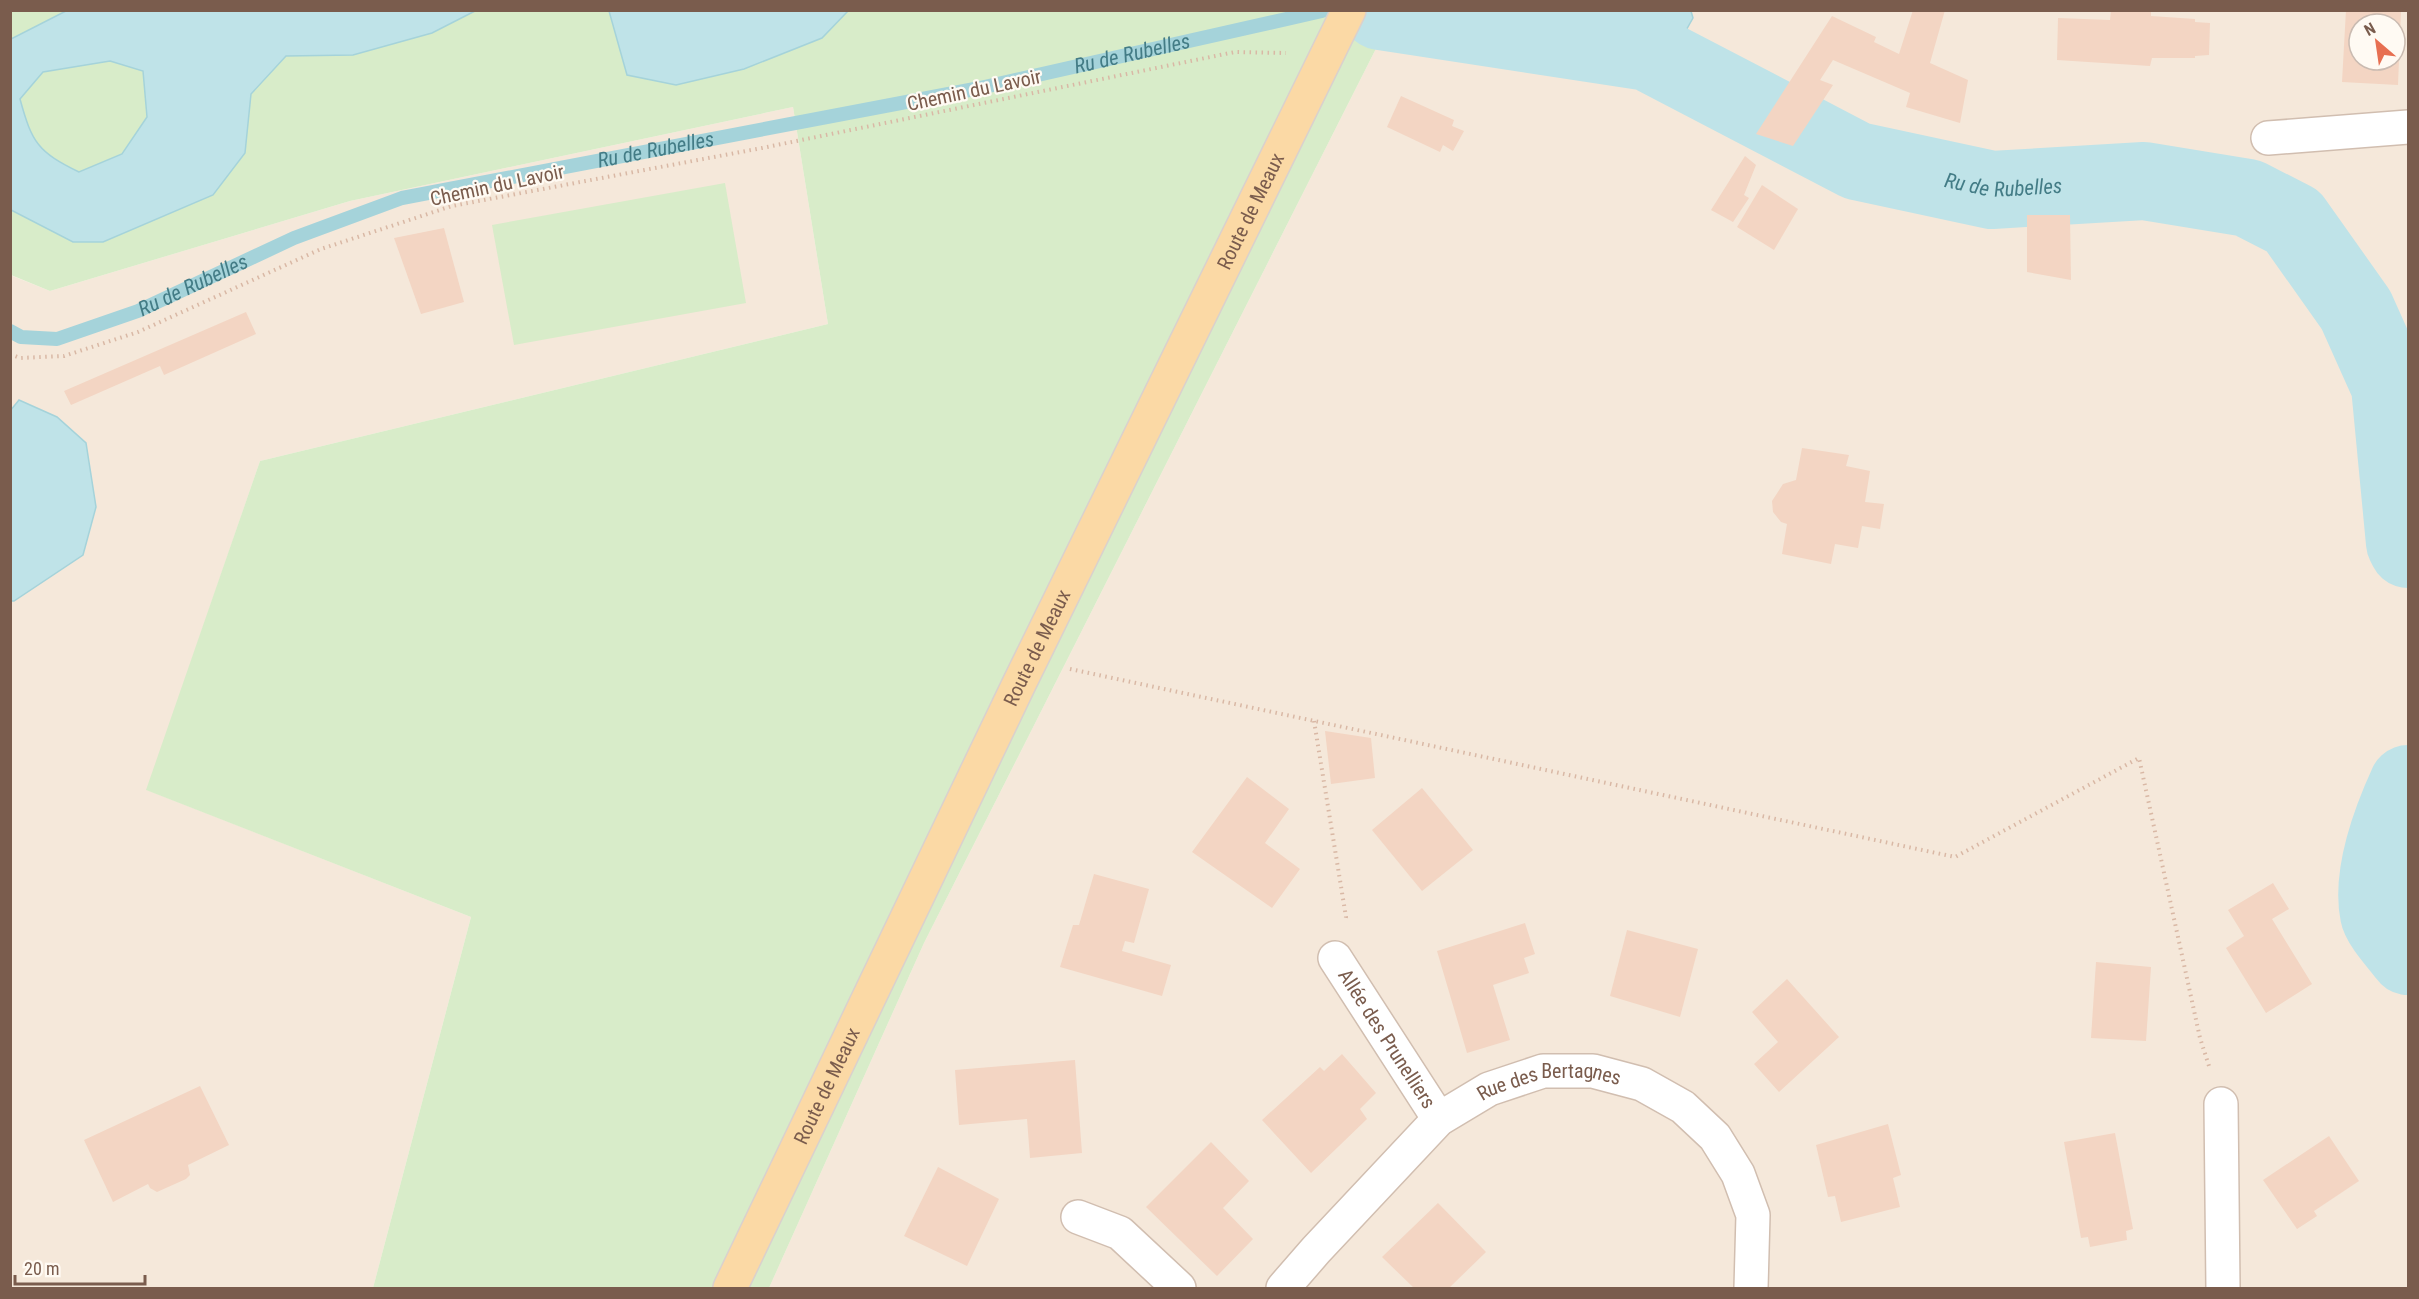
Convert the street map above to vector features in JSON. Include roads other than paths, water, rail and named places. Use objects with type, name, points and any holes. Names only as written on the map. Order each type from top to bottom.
[{"type":"main road","name":"Route de Meaux","points":[[730,1288],[1031,661],[1349,10]]},
{"type":"street","points":[[2268,138],[2409,127]]},
{"type":"street","name":"Allée des Prunelliers","points":[[1335,958],[1439,1119]]},
{"type":"street","name":"Rue des Bertagnes","points":[[1283,1288],[1439,1119],[1489,1089],[1543,1071],[1593,1071],[1642,1084],[1683,1107],[1715,1137],[1738,1174],[1753,1215],[1751,1288]]},
{"type":"street","points":[[2221,1104],[2223,1288]]},
{"type":"street","points":[[1078,1217],[1120,1233],[1179,1288]]},
{"type":"water","points":[[66,10],[475,11],[432,33],[353,55],[286,56],[251,94],[245,153],[213,195],[103,242],[73,242],[11,210],[11,39]],"holes":[[[110,61],[143,71],[147,117],[122,154],[79,172],[45,152],[33,136],[20,99],[43,72]]]},
{"type":"water","points":[[609,11],[848,11],[822,38],[744,69],[676,85],[627,75]]},
{"type":"water","points":[[1614,11],[1691,11],[1693,18],[1685,32]]},
{"type":"water","points":[[19,400],[57,417],[86,443],[96,507],[83,555],[11,601],[10,411]]},
{"type":"waterway","name":"Ru de Rubelles","points":[[10,331],[21,337],[57,339],[138,311],[294,238],[402,198],[980,88],[1322,11]]},
{"type":"waterway","name":"Ru de Rubelles","points":[[1380,11],[1648,52],[1857,161],[1992,190],[2144,181],[2248,198],[2293,221],[2356,310],[2390,386],[2405,543],[2408,549]]},
{"type":"waterway","name":"Ru de Rubelles","points":[[2408,784],[2384,848],[2377,899],[2381,919],[2408,956]]}]
